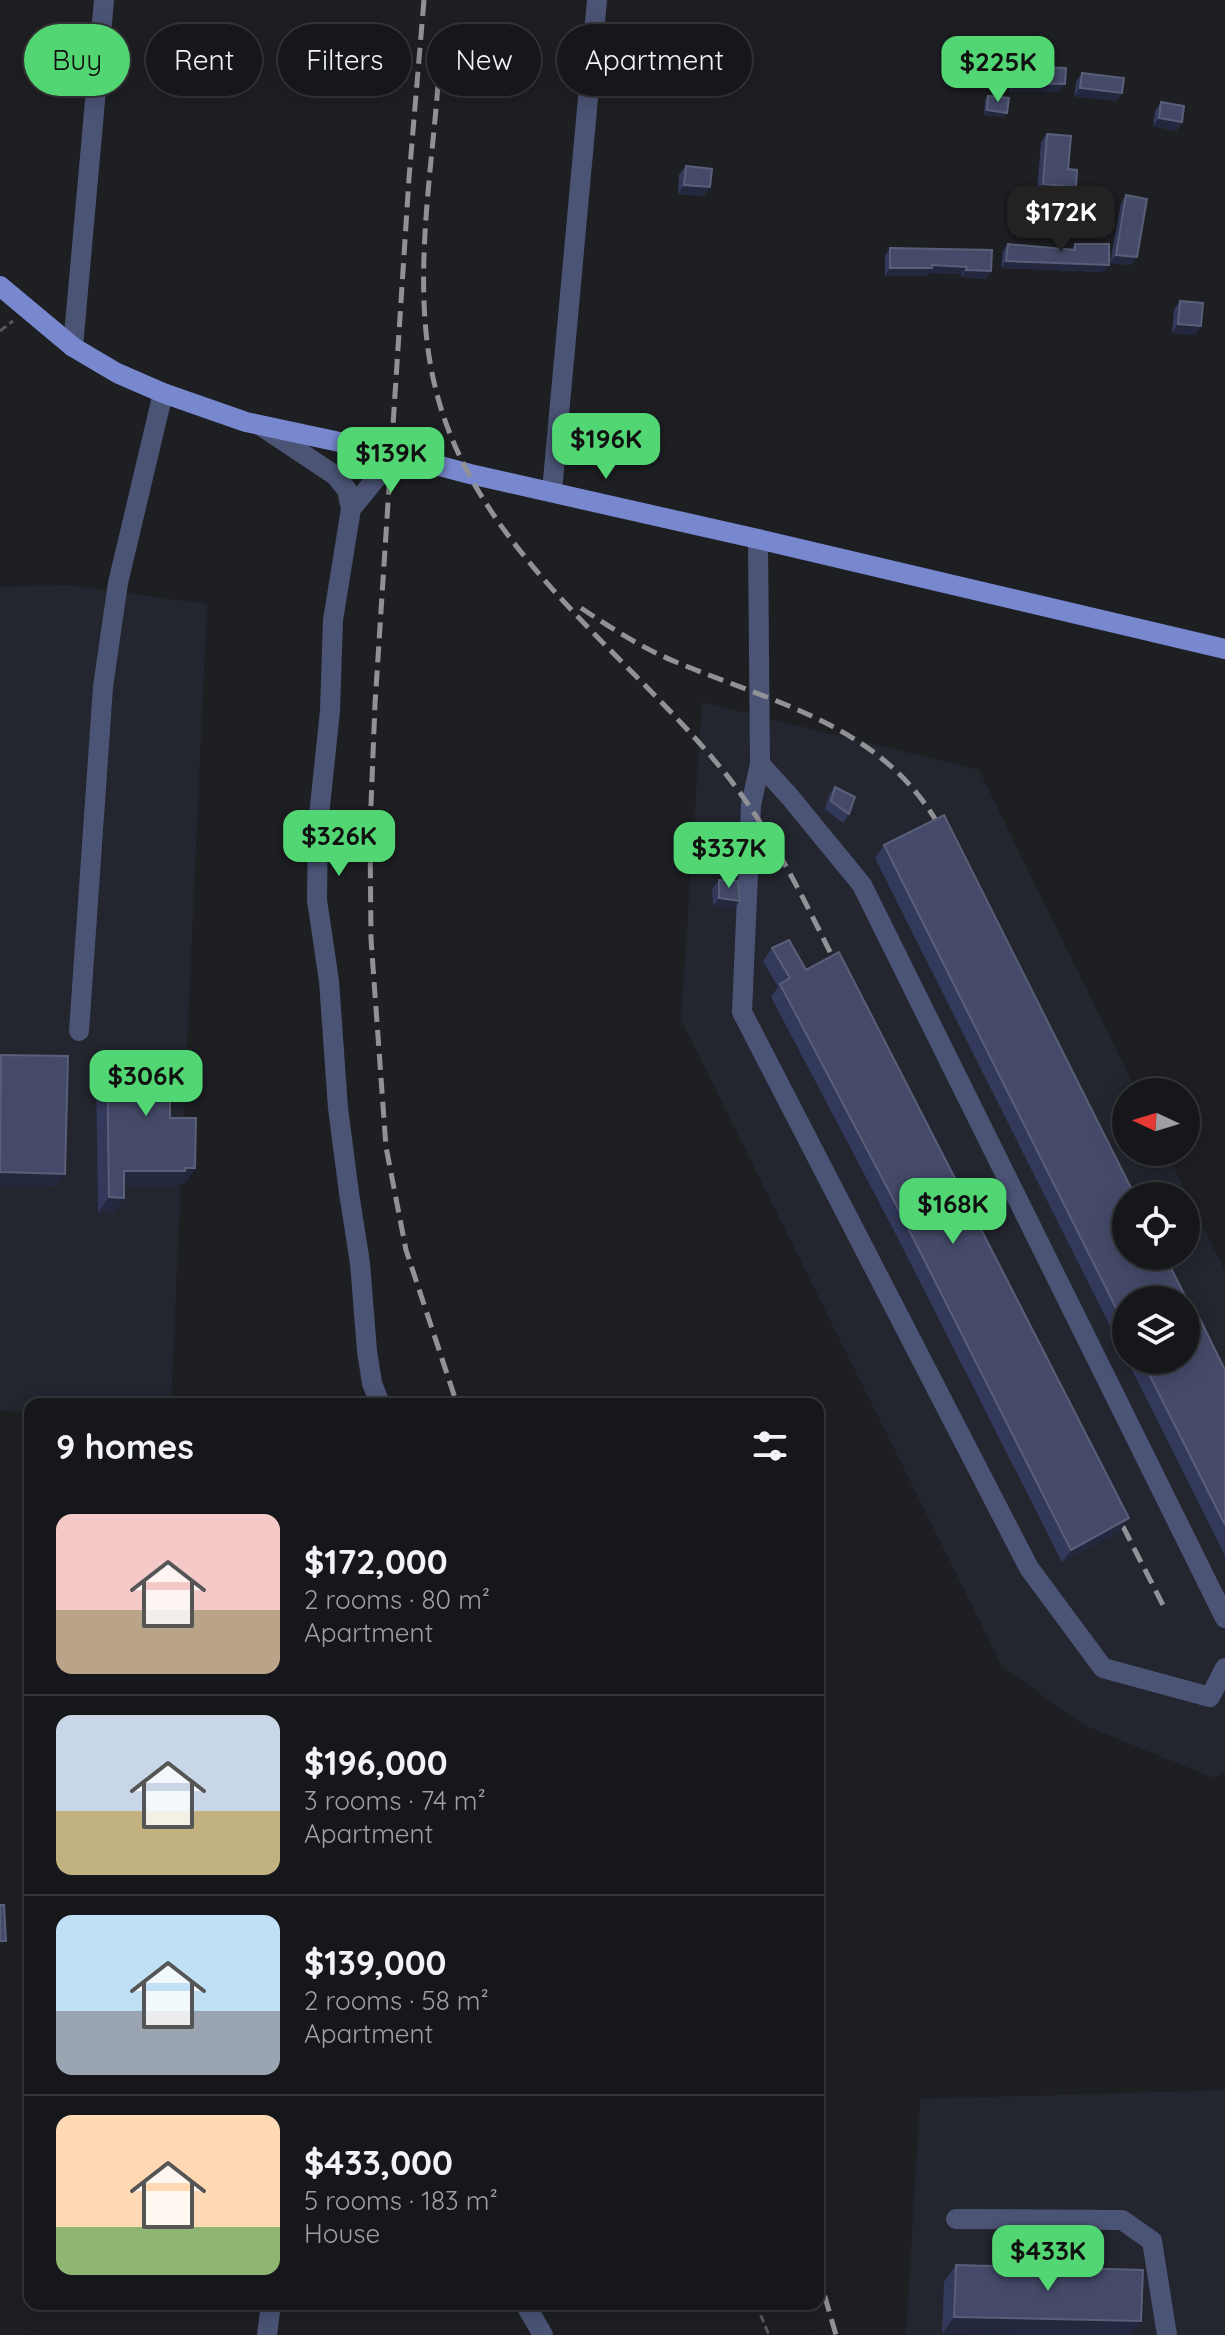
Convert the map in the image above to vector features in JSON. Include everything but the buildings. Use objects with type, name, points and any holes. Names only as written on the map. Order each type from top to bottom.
[{"type":"main road","points":[[0,286],[73,347],[117,373],[163,393],[261,426],[391,453],[1225,649]]},
{"type":"street","points":[[73,347],[104,0]]},
{"type":"street","points":[[552,491],[597,0]]},
{"type":"street","points":[[79,1031],[103,687],[118,583],[163,393]]},
{"type":"street","points":[[261,426],[336,476],[347,490],[351,509],[333,620],[330,711],[318,825],[317,900],[329,981],[338,1108],[363,1287],[367,1351],[378,1398]]},
{"type":"street","points":[[351,509],[378,476],[391,453]]},
{"type":"street","points":[[758,539],[760,764],[751,805],[742,1012],[1038,1580],[1103,1668],[1210,1697],[1225,1668]]},
{"type":"street","points":[[760,764],[862,885],[1225,1618]]},
{"type":"street","points":[[956,2219],[1122,2220],[1152,2241],[1167,2335]]},
{"type":"street","points":[[267,2335],[270,2310]]},
{"type":"street","points":[[528,2310],[543,2335]]},
{"type":"path","points":[[759,2310],[769,2335]]},
{"type":"shaded area","points":[[67,585],[207,604],[171,1398],[24,1398],[24,1412],[0,1411],[0,587]]},
{"type":"shaded area","points":[[702,702],[979,770],[1130,1078],[1112,1078],[1112,1166],[1173,1166],[1181,1182],[1112,1182],[1112,1270],[1200,1270],[1200,1221],[1225,1271],[1225,1773],[1214,1778],[1083,1725],[1002,1666],[681,1020]]},
{"type":"shaded area","points":[[1225,2090],[1225,2335],[906,2335],[920,2099]]},
{"type":"railway","points":[[424,0],[409,178],[375,704],[370,830],[371,939],[386,1147],[406,1250],[455,1398]]},
{"type":"railway","points":[[437,96],[424,246],[425,326],[440,405],[461,458],[488,507],[521,552],[558,596],[678,719],[734,785],[784,863],[841,974]]},
{"type":"railway","points":[[581,608],[663,656],[792,707],[863,745],[894,769],[922,800],[945,837]]},
{"type":"railway","points":[[1112,1505],[1165,1609]]},
{"type":"railway","points":[[824,2294],[836,2335]]}]
